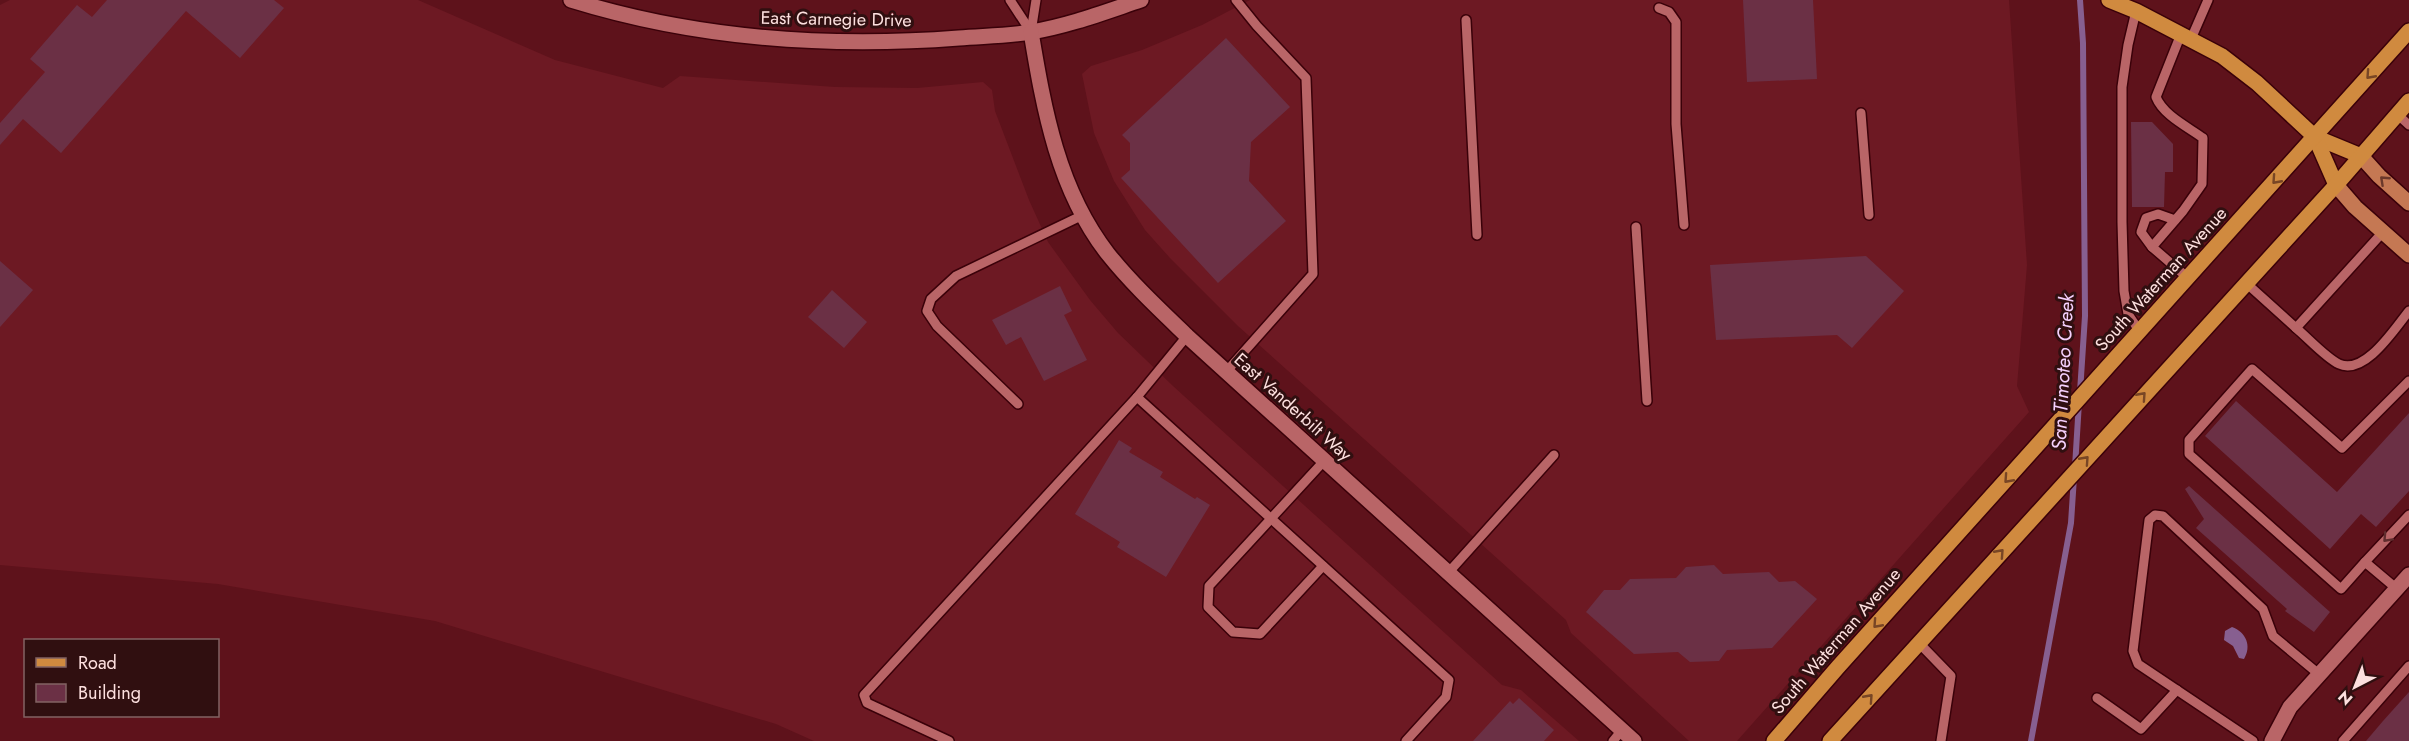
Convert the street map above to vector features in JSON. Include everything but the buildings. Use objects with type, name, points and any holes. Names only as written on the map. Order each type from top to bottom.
[{"type":"main road","points":[[2109,0],[2136,11],[2222,56],[2315,136],[2361,156],[2379,176],[2409,202]]},
{"type":"main road","name":"South Waterman Avenue","points":[[1774,741],[2409,31]]},
{"type":"main road","points":[[1830,741],[2409,102]]},
{"type":"main road","points":[[2315,136],[2336,185],[2409,255]]},
{"type":"street","name":"East Carnegie Drive","points":[[572,0],[663,22],[740,36],[819,42],[898,42],[1031,32],[1101,14],[1141,0]]},
{"type":"street","name":"East Vanderbilt Way","points":[[1031,32],[1045,113],[1057,154],[1083,215],[1107,252],[1187,336],[1448,573],[1618,735],[1634,741]]},
{"type":"street","points":[[2272,741],[2290,707],[2409,575]]},
{"type":"lane","points":[[1011,0],[1031,32]]},
{"type":"lane","points":[[1031,32],[1036,0]]},
{"type":"lane","points":[[1226,372],[1313,274],[1306,78],[1236,0]]},
{"type":"lane","points":[[2152,247],[2202,184],[2205,152],[2203,138],[2167,112],[2156,97],[2186,36],[2208,0]]},
{"type":"lane","points":[[1659,8],[1669,12],[1676,22],[1676,124],[1684,225]]},
{"type":"lane","points":[[2136,11],[2122,87],[2122,222],[2124,291],[2128,314],[2140,332]]},
{"type":"lane","points":[[1466,20],[1478,235]]},
{"type":"lane","points":[[1861,113],[1869,215]]},
{"type":"lane","points":[[2397,114],[2409,125]]},
{"type":"lane","points":[[2175,220],[2158,214],[2146,218],[2141,232],[2152,247],[2188,278]]},
{"type":"lane","points":[[1018,404],[937,326],[927,311],[931,299],[956,276],[1083,215]]},
{"type":"lane","points":[[1636,227],[1647,401]]},
{"type":"lane","points":[[2296,328],[2383,232]]},
{"type":"lane","points":[[2245,282],[2339,364],[2349,366],[2371,358],[2409,311]]},
{"type":"lane","points":[[949,741],[867,703],[864,695],[1137,397],[1187,336]]},
{"type":"lane","points":[[2409,381],[2342,448],[2252,369],[2189,440],[2189,454],[2341,590],[2409,515]]},
{"type":"lane","points":[[1137,397],[1449,680],[1446,697],[1406,741]]},
{"type":"lane","points":[[1448,573],[1554,455]]},
{"type":"lane","points":[[1323,566],[1260,634],[1233,632],[1208,607],[1209,586],[1324,461]]},
{"type":"lane","points":[[2253,741],[2138,664],[2133,651],[2149,520],[2155,515],[2163,516],[2263,609],[2273,636],[2320,675]]},
{"type":"lane","points":[[2365,562],[2397,589]]},
{"type":"lane","points":[[1919,642],[1951,676],[1941,741]]},
{"type":"lane","points":[[2343,741],[2409,666]]},
{"type":"lane","points":[[2097,698],[2141,729],[2176,690]]},
{"type":"shaded area","points":[[10,0],[418,0],[555,60],[663,88],[680,76],[835,87],[917,88],[983,82],[992,90],[995,111],[1029,200],[1048,242],[1090,300],[1118,333],[1173,386],[1502,685],[1521,690],[1579,741],[814,741],[776,724],[435,621],[218,584],[0,565],[0,5]]},
{"type":"shaded area","points":[[1250,0],[2009,0],[2027,265],[2017,386],[2029,412],[1737,741],[1689,741],[1571,633],[1566,620],[1238,326],[1145,230],[1114,181],[1094,133],[1082,74],[1091,66],[1142,50],[1202,25]]},
{"type":"shaded area","points":[[2232,627],[2241,632],[2246,640],[2247,649],[2244,659],[2239,658],[2233,646],[2224,640],[2225,631]]},
{"type":"waterway","name":"San Timoteo Creek","points":[[2080,0],[2083,43],[2085,316],[2080,392]]},
{"type":"waterway","name":"San Timoteo Creek","points":[[2075,467],[2079,402]]},
{"type":"waterway","name":"San Timoteo Creek","points":[[2031,741],[2071,523],[2074,477]]}]
